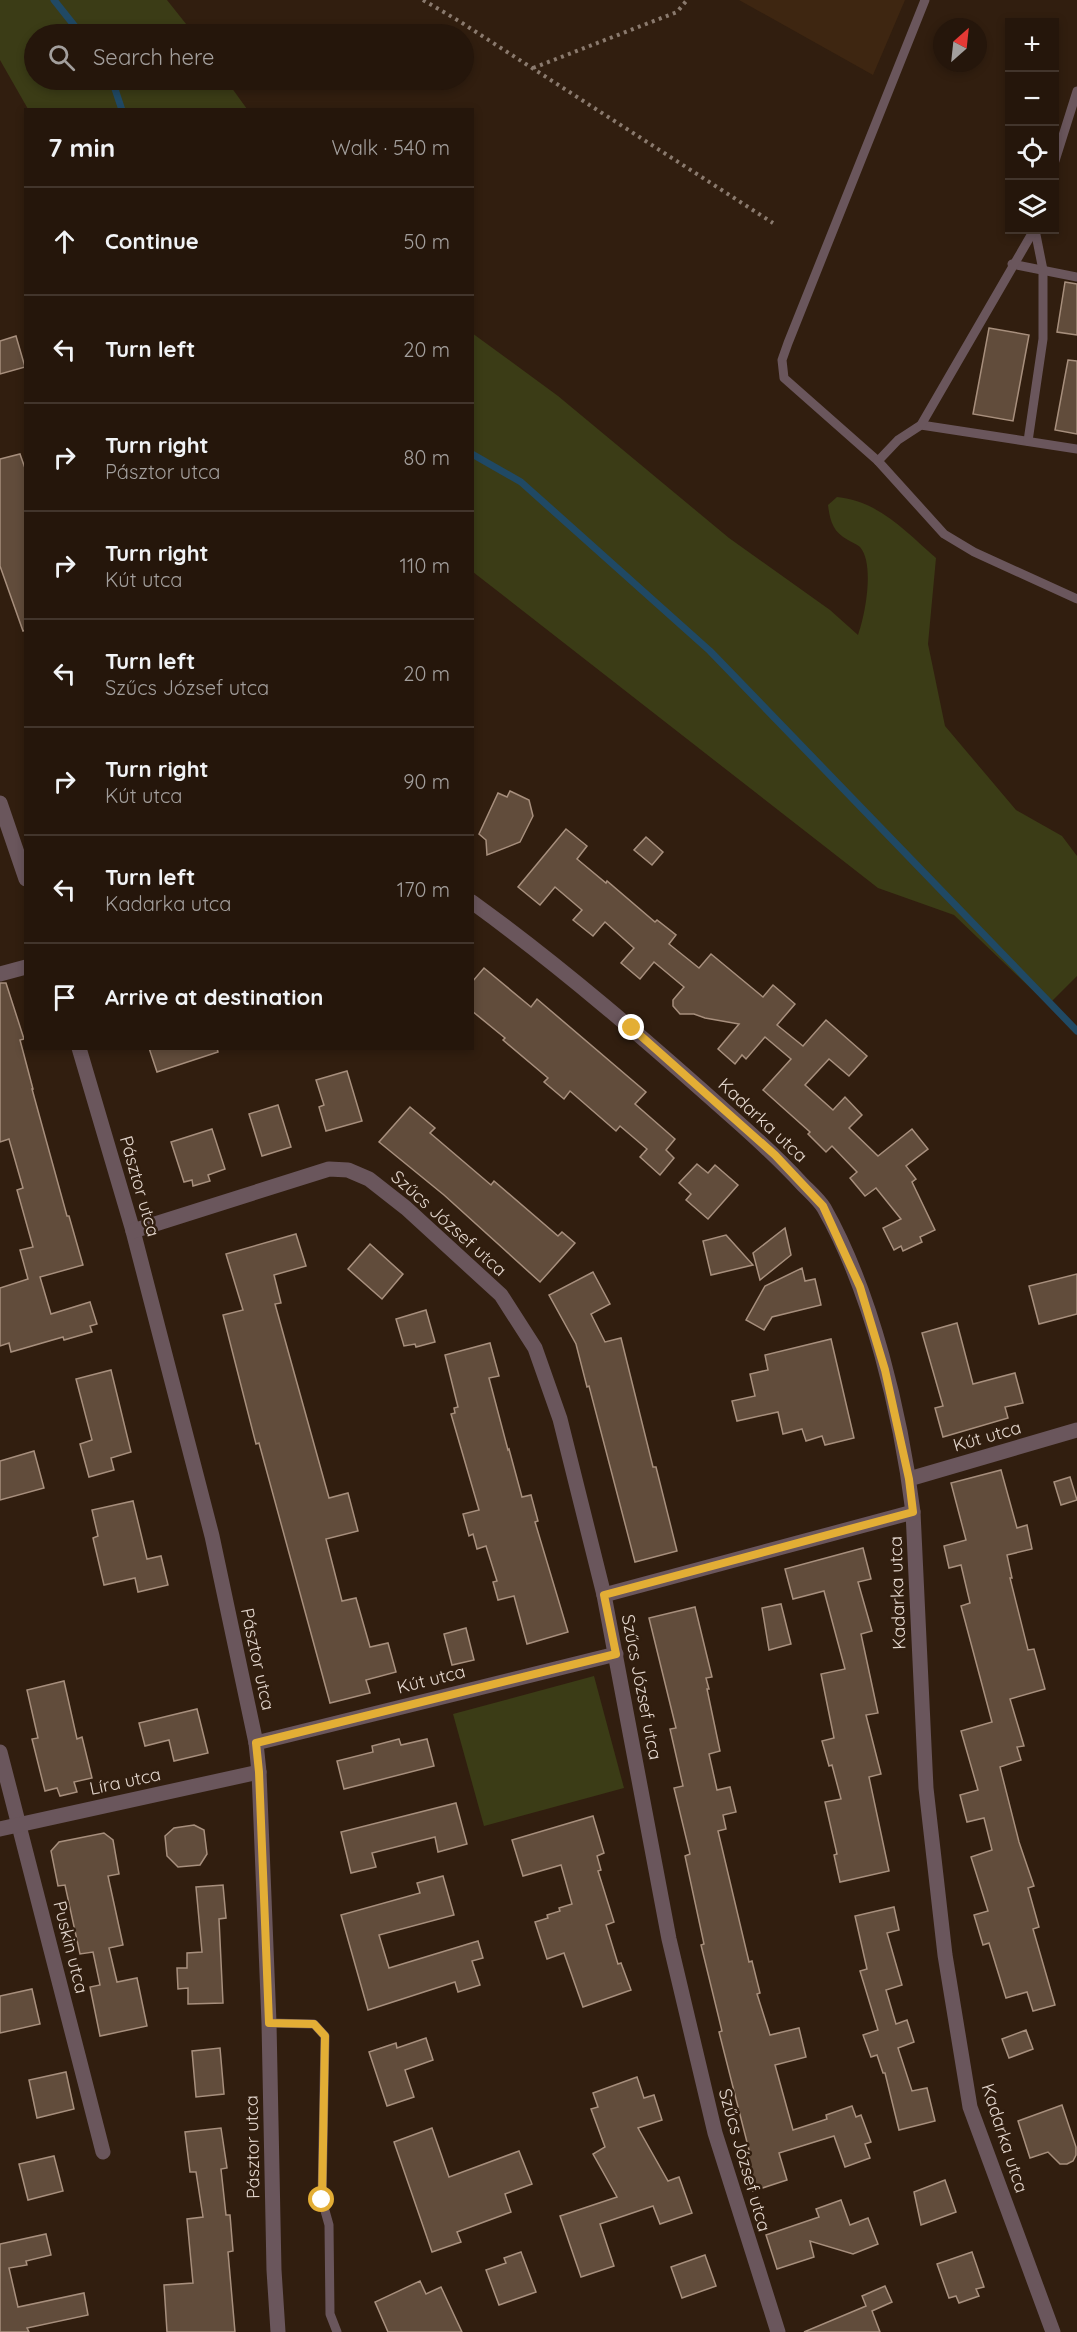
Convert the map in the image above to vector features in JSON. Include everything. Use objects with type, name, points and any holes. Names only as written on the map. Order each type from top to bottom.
[{"type":"street","points":[[0,803],[24,873]]},
{"type":"street","name":"Kadarka utca","points":[[474,903],[525,940],[632,1028],[775,1155],[823,1206],[860,1287],[885,1370],[909,1479],[913,1512],[926,1788],[945,1955],[970,2107],[1053,2332]]},
{"type":"street","points":[[0,974],[24,968]]},
{"type":"street","name":"Pásztor utca","points":[[80,1050],[133,1231],[212,1536],[256,1743],[269,2023],[274,2270],[278,2332]]},
{"type":"street","name":"Szűcs József utca","points":[[133,1231],[329,1169],[348,1170],[369,1179],[405,1208],[501,1295],[535,1347],[560,1419],[604,1595],[669,1939],[715,2133],[773,2331]]},
{"type":"street","name":"Kút utca","points":[[909,1479],[1077,1430]]},
{"type":"street","points":[[604,1595],[913,1512]]},
{"type":"street","name":"Kút utca","points":[[256,1743],[616,1654]]},
{"type":"street","name":"Puskin utca","points":[[0,1752],[103,2152]]},
{"type":"street","name":"Líra utca","points":[[0,1829],[259,1772]]},
{"type":"lane","points":[[925,0],[782,360],[784,378],[878,461],[944,534],[974,552],[1077,599]]},
{"type":"lane","points":[[1059,148],[1077,91]]},
{"type":"lane","points":[[878,461],[898,440],[921,425],[1031,234]]},
{"type":"lane","points":[[1028,441],[1042,339],[1043,270],[1035,234]]},
{"type":"lane","points":[[1012,264],[1077,277]]},
{"type":"lane","points":[[921,425],[1077,448]]},
{"type":"lane","points":[[269,2023],[314,2024],[325,2036],[322,2200],[329,2225],[330,2314],[337,2332]]},
{"type":"path","points":[[423,0],[461,24]]},
{"type":"path","points":[[532,68],[677,12],[687,0]]},
{"type":"path","points":[[474,32],[772,223]]},
{"type":"shaded area","points":[[0,0],[167,0],[186,24],[24,24],[24,90],[233,90],[246,108],[27,108],[0,60]]},
{"type":"shaded area","points":[[739,0],[905,0],[873,75]]},
{"type":"shaded area","points":[[474,334],[558,396],[729,538],[830,610],[858,635],[866,603],[868,577],[865,555],[860,547],[836,530],[831,521],[828,505],[837,497],[852,500],[879,511],[903,528],[936,558],[928,644],[945,726],[1016,810],[1062,836],[1077,856],[1077,976],[1048,1005],[954,915],[878,888],[474,573]]},
{"type":"shaded area","points":[[594,1676],[624,1788],[484,1826],[453,1714]]},
{"type":"building","points":[[1065,282],[1077,284],[1077,335],[1057,332]]},
{"type":"building","points":[[989,328],[1029,335],[1013,421],[973,414]]},
{"type":"building","points":[[16,336],[24,367],[0,374],[0,341]]},
{"type":"building","points":[[1068,360],[1077,361],[1077,434],[1055,430]]},
{"type":"building","points":[[20,454],[24,465],[23,631],[0,566],[0,459]]},
{"type":"building","points":[[510,791],[529,800],[533,816],[520,842],[487,855],[486,840],[479,834],[498,793],[507,797]]},
{"type":"building","points":[[566,829],[587,846],[577,859],[655,922],[657,920],[676,935],[669,944],[699,968],[711,954],[763,997],[773,985],[795,1004],[777,1025],[803,1046],[826,1020],[867,1056],[849,1076],[829,1059],[805,1085],[833,1110],[845,1097],[862,1115],[849,1128],[878,1156],[912,1129],[928,1149],[906,1166],[916,1179],[912,1182],[935,1230],[920,1237],[922,1242],[903,1251],[901,1246],[894,1250],[883,1228],[901,1219],[876,1188],[865,1196],[850,1178],[857,1172],[832,1146],[826,1152],[808,1134],[810,1132],[763,1090],[791,1059],[765,1037],[746,1059],[742,1055],[735,1064],[718,1049],[739,1024],[694,1014],[680,1014],[673,1006],[673,1000],[684,987],[654,962],[640,979],[621,963],[634,948],[605,922],[593,936],[573,920],[582,910],[555,887],[540,905],[518,887]]},
{"type":"building","points":[[646,837],[663,852],[652,865],[634,850]]},
{"type":"building","points":[[484,968],[531,1007],[537,999],[646,1092],[635,1104],[675,1139],[666,1150],[674,1158],[660,1175],[640,1157],[647,1149],[620,1126],[616,1131],[570,1091],[564,1099],[544,1082],[548,1078],[474,1013],[474,980]]},
{"type":"building","points":[[0,983],[6,983],[24,1039],[20,1040],[32,1089],[83,1265],[40,1277],[51,1314],[90,1302],[97,1324],[90,1326],[92,1332],[64,1340],[63,1337],[11,1352],[9,1343],[0,1346],[0,1288],[28,1279],[20,1250],[33,1247],[17,1190],[23,1188],[9,1139],[0,1142]]},
{"type":"building","points":[[150,1050],[218,1050],[218,1052],[157,1072]]},
{"type":"building","points":[[347,1071],[362,1121],[326,1131],[319,1107],[324,1105],[316,1080]]},
{"type":"building","points":[[278,1105],[291,1147],[262,1156],[249,1114]]},
{"type":"building","points":[[410,1107],[435,1128],[430,1133],[491,1185],[494,1181],[558,1236],[562,1232],[575,1243],[540,1282],[444,1195],[379,1142]]},
{"type":"building","points":[[212,1129],[225,1169],[208,1175],[210,1181],[193,1186],[192,1180],[184,1182],[171,1142]]},
{"type":"building","points":[[697,1164],[708,1173],[715,1165],[738,1185],[708,1219],[686,1200],[691,1194],[679,1183]]},
{"type":"building","points":[[785,1228],[791,1255],[760,1280],[753,1253]]},
{"type":"building","points":[[296,1234],[306,1266],[274,1275],[281,1303],[275,1304],[329,1498],[348,1493],[358,1531],[326,1539],[342,1601],[356,1598],[370,1647],[388,1643],[396,1672],[366,1680],[370,1693],[330,1703],[259,1443],[256,1444],[223,1315],[243,1310],[226,1254]]},
{"type":"building","points":[[726,1235],[753,1265],[711,1275],[703,1241]]},
{"type":"building","points":[[370,1244],[403,1274],[382,1299],[348,1269]]},
{"type":"building","points":[[802,1268],[805,1281],[815,1279],[821,1305],[772,1317],[764,1330],[746,1320],[765,1286]]},
{"type":"building","points":[[593,1272],[610,1304],[591,1314],[605,1342],[621,1338],[653,1467],[656,1467],[677,1551],[635,1562],[576,1344],[549,1295]]},
{"type":"building","points":[[1077,1274],[1077,1314],[1039,1324],[1029,1286]]},
{"type":"building","points":[[426,1310],[435,1342],[416,1347],[415,1344],[404,1346],[396,1319]]},
{"type":"building","points":[[957,1323],[973,1384],[1015,1373],[1023,1403],[1005,1407],[1008,1418],[943,1437],[935,1408],[943,1406],[922,1333]]},
{"type":"building","points":[[831,1339],[854,1438],[825,1445],[822,1436],[806,1441],[802,1429],[783,1434],[778,1412],[737,1421],[732,1401],[755,1396],[750,1374],[768,1370],[765,1355]]},
{"type":"building","points":[[490,1343],[499,1376],[489,1378],[508,1450],[522,1497],[531,1495],[538,1521],[535,1522],[568,1632],[527,1644],[514,1596],[498,1600],[493,1582],[497,1581],[486,1546],[477,1549],[473,1534],[469,1536],[463,1514],[479,1510],[451,1414],[455,1413],[454,1408],[458,1407],[445,1355]]},
{"type":"building","points":[[111,1370],[131,1452],[111,1458],[114,1470],[89,1477],[80,1444],[92,1440],[76,1379]]},
{"type":"building","points":[[34,1451],[44,1488],[0,1500],[0,1461]]},
{"type":"building","points":[[1001,1470],[1017,1528],[1027,1525],[1032,1549],[1007,1555],[1012,1578],[1010,1578],[1028,1650],[1034,1649],[1045,1689],[1010,1699],[1024,1746],[1017,1747],[1021,1760],[1000,1767],[1019,1842],[1034,1886],[1028,1888],[1039,1927],[1033,1929],[1055,2005],[1033,2011],[1027,1992],[1006,1998],[989,1943],[983,1945],[974,1915],[988,1911],[971,1857],[992,1850],[984,1818],[967,1822],[960,1795],[978,1790],[961,1731],[992,1722],[961,1606],[970,1603],[961,1565],[949,1568],[944,1546],[966,1540],[951,1483]]},
{"type":"building","points":[[1070,1477],[1077,1500],[1061,1505],[1054,1482]]},
{"type":"building","points":[[133,1501],[147,1559],[161,1556],[168,1585],[138,1592],[135,1578],[104,1585],[93,1538],[98,1536],[92,1510]]},
{"type":"building","points":[[863,1548],[871,1579],[858,1582],[872,1631],[861,1634],[878,1713],[866,1715],[881,1774],[869,1777],[889,1871],[840,1882],[834,1855],[837,1854],[825,1802],[841,1799],[832,1765],[829,1766],[822,1741],[834,1738],[821,1674],[845,1669],[824,1591],[793,1599],[785,1569]]},
{"type":"building","points":[[781,1604],[791,1644],[769,1650],[762,1608]]},
{"type":"building","points":[[695,1607],[712,1677],[706,1678],[709,1689],[707,1689],[720,1751],[709,1754],[717,1790],[730,1787],[736,1812],[723,1815],[726,1829],[718,1831],[749,1962],[752,1961],[760,1993],[757,1994],[770,2035],[799,2028],[806,2057],[775,2065],[793,2130],[827,2119],[826,2115],[852,2106],[856,2117],[861,2115],[871,2142],[865,2144],[870,2158],[845,2167],[834,2136],[779,2153],[787,2180],[753,2191],[743,2157],[750,2154],[719,2032],[722,2031],[701,1945],[704,1944],[685,1856],[690,1854],[674,1788],[683,1786],[670,1729],[676,1728],[649,1618]]},
{"type":"building","points":[[466,1628],[474,1660],[452,1665],[444,1634]]},
{"type":"building","points":[[64,1681],[77,1739],[82,1737],[92,1778],[74,1782],[77,1792],[60,1796],[57,1788],[45,1791],[32,1739],[38,1738],[27,1690]]},
{"type":"building","points":[[197,1709],[208,1753],[174,1761],[169,1740],[145,1746],[139,1723]]},
{"type":"building","points":[[399,1739],[401,1745],[427,1739],[434,1766],[344,1789],[337,1761],[373,1752],[372,1746]]},
{"type":"building","points":[[456,1803],[467,1844],[438,1852],[435,1837],[372,1853],[376,1867],[351,1873],[341,1832]]},
{"type":"building","points":[[593,1816],[604,1853],[597,1856],[601,1870],[598,1871],[614,1922],[606,1925],[618,1964],[621,1963],[631,1990],[583,2007],[564,1953],[547,1959],[535,1922],[560,1911],[559,1908],[572,1904],[561,1865],[523,1876],[512,1840]]},
{"type":"building","points":[[194,1825],[204,1830],[207,1854],[200,1865],[178,1867],[167,1856],[165,1836],[174,1828]]},
{"type":"building","points":[[104,1833],[113,1840],[119,1874],[108,1876],[123,1945],[109,1948],[117,1982],[137,1978],[147,2026],[100,2036],[90,1987],[100,1985],[93,1952],[80,1954],[65,1885],[58,1886],[51,1851],[59,1842]]},
{"type":"building","points":[[443,1876],[454,1915],[379,1935],[389,1968],[478,1941],[483,1958],[472,1961],[480,1985],[458,1992],[455,1982],[368,2010],[341,1915],[420,1893],[417,1883]]},
{"type":"building","points":[[223,1885],[226,1918],[219,1919],[223,2003],[188,2004],[188,1988],[178,1989],[177,1968],[187,1968],[187,1953],[202,1952],[196,1887]]},
{"type":"building","points":[[894,1907],[899,1930],[887,1933],[902,1985],[886,1990],[896,2024],[907,2020],[914,2042],[898,2048],[912,2091],[927,2088],[935,2121],[899,2130],[885,2073],[883,2073],[877,2055],[871,2057],[863,2035],[878,2030],[860,1971],[867,1969],[855,1916]]},
{"type":"building","points":[[32,1989],[40,2024],[0,2033],[0,1996]]},
{"type":"building","points":[[1026,2030],[1033,2049],[1009,2058],[1002,2039]]},
{"type":"building","points":[[426,2038],[433,2060],[405,2070],[414,2097],[387,2106],[369,2052],[396,2043],[397,2048]]},
{"type":"building","points":[[220,2048],[224,2094],[196,2097],[192,2051]]},
{"type":"building","points":[[66,2072],[74,2109],[37,2118],[29,2080]]},
{"type":"building","points":[[637,2077],[644,2098],[654,2095],[662,2120],[638,2128],[668,2181],[679,2177],[692,2213],[660,2224],[653,2206],[600,2224],[614,2266],[581,2277],[560,2216],[617,2197],[593,2154],[605,2147],[591,2109],[598,2107],[593,2093]]},
{"type":"building","points":[[1062,2105],[1076,2147],[1073,2161],[1060,2164],[1048,2152],[1030,2158],[1018,2121]]},
{"type":"building","points":[[221,2128],[227,2168],[221,2169],[226,2215],[230,2215],[233,2251],[228,2252],[235,2332],[167,2332],[164,2285],[193,2283],[187,2219],[203,2217],[196,2172],[190,2172],[185,2132]]},
{"type":"building","points":[[432,2128],[449,2177],[519,2151],[532,2184],[505,2194],[511,2212],[457,2232],[461,2242],[432,2252],[394,2142]]},
{"type":"building","points":[[54,2156],[63,2191],[28,2200],[19,2164]]},
{"type":"building","points":[[945,2180],[956,2212],[921,2225],[914,2192]]},
{"type":"building","points":[[841,2200],[850,2225],[868,2218],[878,2244],[853,2254],[810,2241],[814,2257],[777,2269],[766,2235],[819,2217],[816,2209]]},
{"type":"building","points":[[46,2234],[51,2255],[26,2261],[27,2265],[9,2268],[18,2307],[84,2293],[88,2315],[27,2328],[29,2332],[0,2332],[0,2244]]},
{"type":"building","points":[[521,2252],[536,2292],[499,2305],[486,2270],[506,2263],[504,2258]]},
{"type":"building","points":[[972,2252],[984,2287],[976,2289],[979,2296],[959,2303],[956,2296],[949,2298],[937,2264]]},
{"type":"building","points":[[705,2255],[716,2286],[682,2298],[671,2267]]},
{"type":"building","points":[[420,2281],[426,2294],[441,2287],[462,2332],[388,2332],[375,2302]]},
{"type":"building","points":[[885,2286],[892,2302],[872,2311],[880,2332],[804,2332],[866,2306],[862,2296]]},
{"type":"waterway","points":[[54,0],[73,24]]},
{"type":"waterway","points":[[115,90],[121,108]]},
{"type":"waterway","points":[[474,455],[521,482],[710,651],[1077,1031]]},
{"type":"route","points":[[322,2200],[325,2036],[314,2024],[269,2023],[256,1743],[616,1654],[604,1595],[913,1512],[909,1479],[885,1370],[860,1287],[823,1206],[775,1155],[632,1028]]}]
